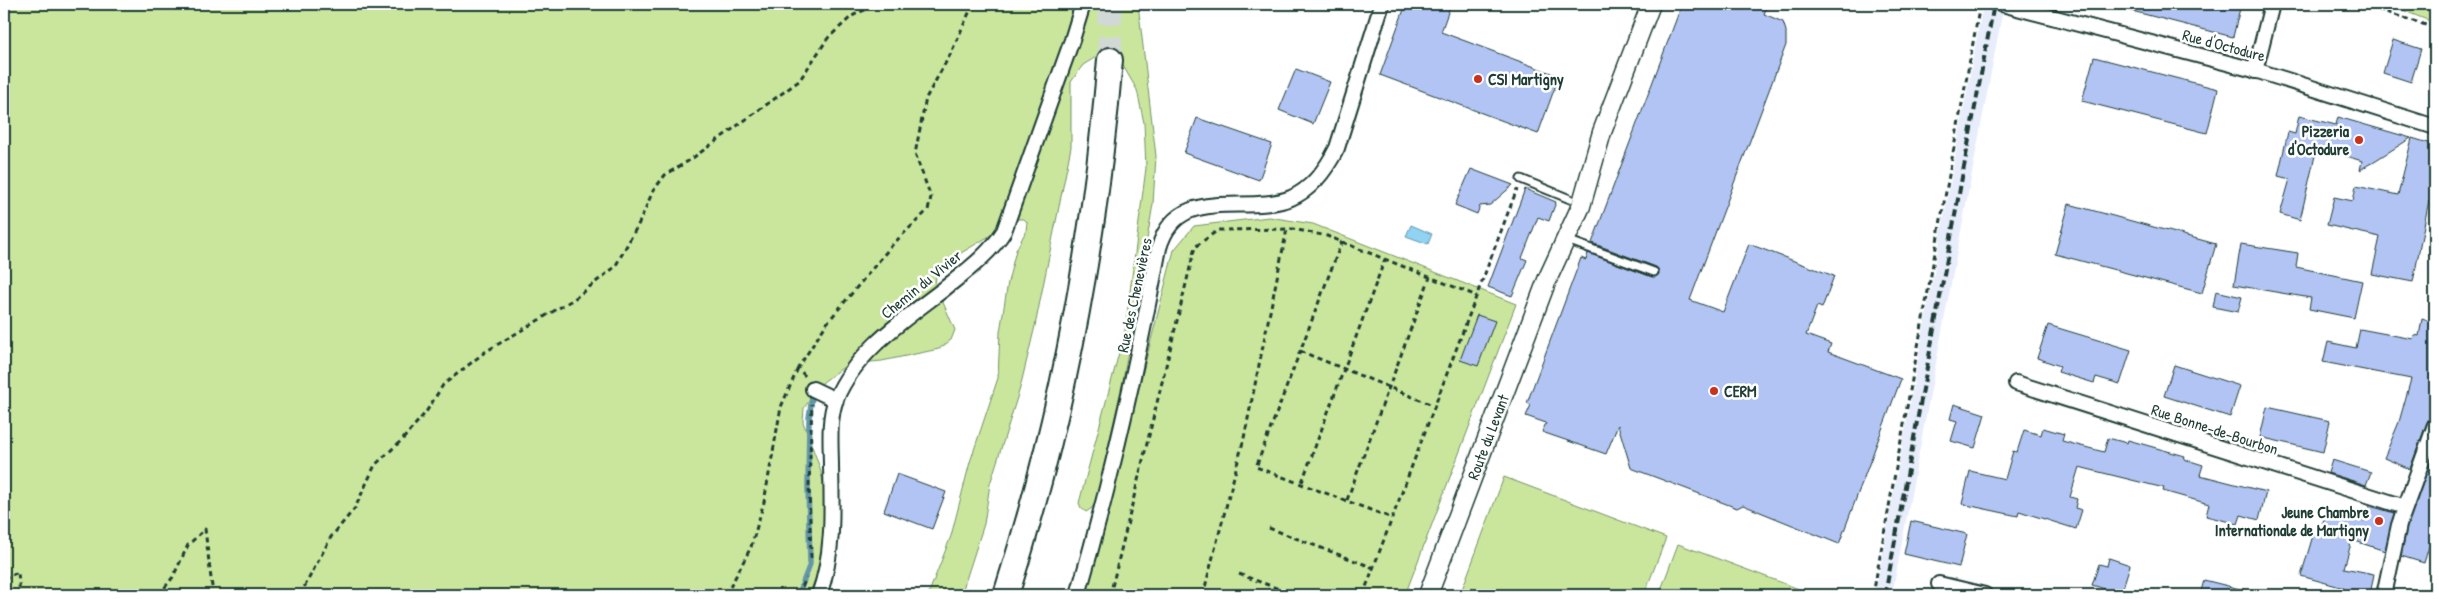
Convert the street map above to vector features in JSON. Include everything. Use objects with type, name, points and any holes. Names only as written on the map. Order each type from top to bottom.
[{"type":"highway","points":[[1017,595],[1036,498],[1066,375],[1083,288],[1097,195],[1110,60]]},
{"type":"highway","points":[[990,595],[1036,498]]},
{"type":"highway","points":[[1006,595],[1036,498]]},
{"type":"street","name":"Chemin du Vivier","points":[[819,595],[832,541],[831,449],[832,417],[836,400],[848,377],[878,342],[962,275],[1000,239],[1063,67],[1083,4]]},
{"type":"street","name":"Rue des Chenevières","points":[[1078,595],[1138,362],[1159,248],[1164,235],[1177,218],[1190,209],[1279,202],[1298,194],[1321,174],[1337,148],[1382,4]]},
{"type":"street","name":"Route du Levant","points":[[1562,239],[1570,198],[1602,132],[1651,4]]},
{"type":"street","name":"Rue d'Octodure","points":[[2002,4],[2017,6],[2255,71],[2400,114],[2435,127]]},
{"type":"street","points":[[2255,71],[2272,4]]},
{"type":"street","name":"Route du Levant","points":[[1428,595],[1562,239],[1581,206],[1602,132]]},
{"type":"street","name":"Rue Bonne-de-Bourbon","points":[[2016,383],[2405,507]]},
{"type":"street","points":[[813,389],[836,400]]},
{"type":"street","points":[[2384,595],[2394,544],[2405,507],[2435,425]]},
{"type":"street","points":[[1939,584],[1985,595]]},
{"type":"lane","points":[[1521,179],[1570,198]]},
{"type":"lane","points":[[1562,239],[1654,272]]},
{"type":"path","points":[[300,595],[331,537],[355,508],[375,465],[403,439],[426,412],[443,385],[485,352],[574,299],[616,267],[639,224],[653,191],[665,175],[690,160],[799,81],[828,38],[852,16],[877,4]]},
{"type":"path","points":[[726,595],[751,547],[764,502],[781,407],[798,368],[833,316],[892,244],[928,210],[930,197],[915,154],[926,98],[952,52],[973,4]]},
{"type":"path","points":[[1873,595],[1980,4]]},
{"type":"path","points":[[2361,4],[2435,28]]},
{"type":"path","points":[[1363,595],[1521,179]]},
{"type":"path","points":[[1110,595],[1195,247],[1218,230],[1287,229],[1327,236],[1477,296]]},
{"type":"path","points":[[1203,595],[1244,438],[1287,229]]},
{"type":"path","points":[[1342,242],[1256,466],[1392,518]]},
{"type":"path","points":[[1302,482],[1385,259]]},
{"type":"path","points":[[1347,500],[1430,277]]},
{"type":"path","points":[[1300,351],[1390,386],[1435,406]]},
{"type":"path","points":[[798,368],[813,389],[810,418],[809,486],[811,564]]},
{"type":"path","points":[[1270,528],[1374,568]]},
{"type":"path","points":[[159,595],[173,577],[188,545],[206,529],[213,595]]},
{"type":"path","points":[[4,579],[18,572],[20,595]]},
{"type":"path","points":[[799,595],[808,572]]},
{"type":"path","points":[[1239,574],[1295,595]]},
{"type":"shaded area","points":[[1983,4],[2004,4],[1892,595],[1875,595]]},
{"type":"green space","points":[[4,4],[1138,4],[1156,156],[1153,204],[1123,381],[1096,501],[1092,508],[1086,512],[1079,503],[1125,330],[1146,168],[1144,123],[1137,90],[1118,57],[1101,54],[1083,65],[1071,82],[1071,147],[1035,326],[1020,388],[990,484],[984,524],[961,595],[928,595],[951,536],[970,462],[998,378],[1000,332],[1008,282],[1016,250],[1026,231],[1027,222],[1024,219],[1018,219],[946,262],[937,271],[935,284],[955,330],[951,340],[939,349],[882,361],[848,364],[823,382],[804,408],[803,422],[820,468],[827,501],[826,535],[820,566],[809,595],[4,595]]},
{"type":"green space","points":[[2404,4],[2435,4],[2435,23],[2402,10]]},
{"type":"green space","points":[[1269,217],[1313,224],[1516,304],[1405,595],[1086,595],[1174,250],[1194,226]]},
{"type":"green space","points":[[1504,477],[1666,538],[1644,595],[1460,595]]},
{"type":"green space","points":[[1678,544],[1815,595],[1659,595]]},
{"type":"water","points":[[1411,225],[1432,234],[1428,244],[1406,236]]},
{"type":"building","name":"CSI Martigny","points":[[1406,4],[1451,4],[1441,32],[1559,76],[1538,134],[1380,75]]},
{"type":"building","name":"CERM","points":[[1682,4],[1768,4],[1764,14],[1783,22],[1786,31],[1786,45],[1690,300],[1723,312],[1749,244],[1834,276],[1822,308],[1817,306],[1806,335],[1831,344],[1828,352],[1901,379],[1839,544],[1743,505],[1737,508],[1631,468],[1618,425],[1606,454],[1542,432],[1546,423],[1526,416],[1531,405],[1527,403],[1581,258],[1586,260],[1588,253],[1652,277],[1659,274],[1656,267],[1592,243]]},
{"type":"building","points":[[2124,4],[2241,4],[2233,37],[2124,9]]},
{"type":"building","points":[[2393,40],[2421,49],[2411,82],[2383,73]]},
{"type":"building","points":[[2094,57],[2218,89],[2207,133],[2082,101]]},
{"type":"building","points":[[1296,69],[1330,82],[1313,124],[1279,110]]},
{"type":"building","points":[[2299,116],[2336,125],[2338,117],[2411,138],[2360,170],[2362,161],[2317,147],[2300,220],[2280,214],[2290,179],[2278,176],[2288,132],[2295,134]]},
{"type":"building","points":[[1197,118],[1272,144],[1259,180],[1184,153]]},
{"type":"building","points":[[2412,138],[2435,145],[2435,202],[2429,200],[2413,282],[2372,274],[2380,237],[2327,225],[2334,197],[2353,201],[2356,186],[2398,195]]},
{"type":"building","points":[[1471,169],[1513,185],[1490,205],[1480,206],[1477,214],[1455,205]]},
{"type":"building","points":[[1525,189],[1556,202],[1549,221],[1538,217],[1522,258],[1527,260],[1512,296],[1488,287]]},
{"type":"building","points":[[2069,204],[2216,244],[2202,293],[2055,254]]},
{"type":"building","points":[[2241,244],[2298,253],[2296,267],[2362,281],[2354,318],[2309,309],[2311,298],[2234,285]]},
{"type":"building","points":[[2216,291],[2242,297],[2238,312],[2213,307]]},
{"type":"building","points":[[1477,315],[1495,321],[1478,366],[1460,360]]},
{"type":"building","points":[[2422,319],[2435,323],[2435,416],[2427,422],[2410,469],[2384,458],[2399,422],[2411,379],[2323,362],[2328,342],[2356,348],[2360,329],[2413,339],[2414,335],[2419,336]]},
{"type":"building","points":[[2048,325],[2131,350],[2120,384],[2096,377],[2094,383],[2058,372],[2060,366],[2037,358]]},
{"type":"building","points":[[2174,365],[2240,386],[2230,417],[2164,396]]},
{"type":"building","points":[[1954,404],[1985,414],[1975,448],[1951,441],[1957,421],[1950,419]]},
{"type":"building","points":[[2267,407],[2330,421],[2323,452],[2260,437]]},
{"type":"building","points":[[2043,428],[2064,434],[2062,441],[2104,452],[2108,438],[2127,443],[2128,440],[2185,456],[2184,459],[2203,465],[2200,475],[2266,492],[2259,520],[2241,515],[2238,524],[2206,516],[2209,504],[2163,491],[2164,488],[2079,467],[2070,497],[2077,499],[2075,508],[2082,510],[2076,529],[2019,511],[2018,516],[1962,504],[1970,471],[2005,479],[2013,451],[2017,452],[2024,430],[2041,435]]},
{"type":"building","points":[[2435,450],[2435,527],[2424,563],[2401,556],[2407,527]]},
{"type":"building","points":[[2332,460],[2371,472],[2366,485],[2328,473]]},
{"type":"building","points":[[897,474],[946,492],[932,529],[884,511]]},
{"type":"building","points":[[2370,506],[2394,513],[2385,551],[2352,540],[2344,568],[2374,574],[2370,595],[2343,595],[2344,588],[2301,576],[2314,532],[2320,533],[2326,511],[2365,521]]},
{"type":"building","points":[[1911,521],[1967,534],[1959,567],[1904,554]]},
{"type":"building","points":[[2109,558],[2130,565],[2121,594],[2092,585],[2099,564],[2107,566]]},
{"type":"building","points":[[2204,580],[2244,590],[2243,595],[2200,595]]},
{"type":"waterway","points":[[798,595],[810,564],[809,418],[813,390]]},
{"type":"tunnel","points":[[1110,4],[1110,60]]},
{"type":"railway","points":[[1885,595],[1994,4]]},
{"type":"place","name":"CSI Martigny","points":[[1478,79]]},
{"type":"place","name":"Pizzeria d'Octodure","points":[[2359,140]]},
{"type":"place","name":"CERM","points":[[1714,391]]},
{"type":"place","name":"Jeune Chambre Internationale de Martigny","points":[[2379,521]]}]
